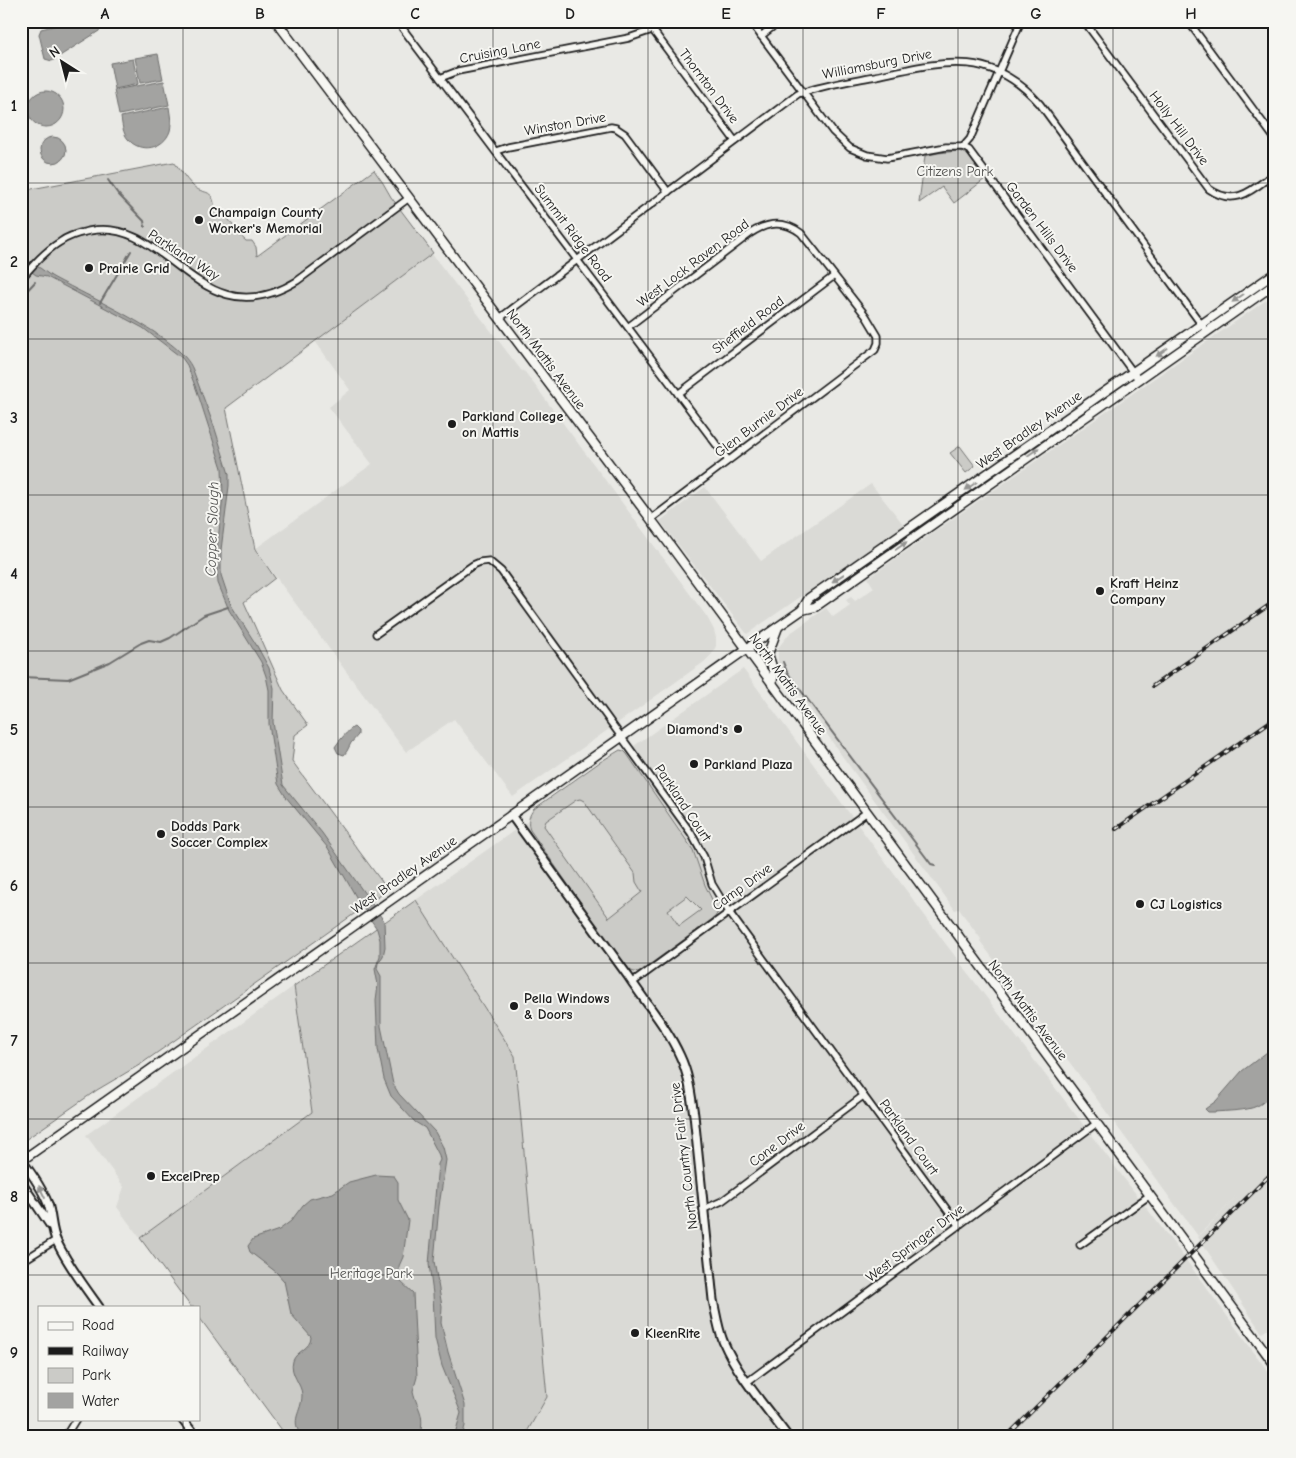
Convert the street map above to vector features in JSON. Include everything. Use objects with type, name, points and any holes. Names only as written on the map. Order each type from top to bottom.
[{"type":"main road","name":"North Mattis Avenue","points":[[278,24],[651,519],[1275,1365]]},
{"type":"main road","name":"West Bradley Avenue","points":[[22,1161],[746,648],[802,610],[815,607],[1136,375],[1202,324],[1275,273]]},
{"type":"main road","name":"West Bradley Avenue","points":[[1136,375],[1206,332],[1275,284]]},
{"type":"main road","points":[[772,684],[774,673],[768,654],[779,626]]},
{"type":"street","points":[[278,24],[289,21]]},
{"type":"street","name":"Summit Ridge Road","points":[[398,21],[728,460]]},
{"type":"street","name":"Thornton Drive","points":[[646,21],[735,141]]},
{"type":"street","points":[[750,21],[833,132],[860,153],[887,158],[946,147],[963,147],[970,139],[1022,21]]},
{"type":"street","points":[[762,36],[780,21]]},
{"type":"street","name":"Holly Hill Drive","points":[[1084,21],[1209,189],[1223,197],[1235,197],[1248,192],[1275,173]]},
{"type":"street","points":[[1188,21],[1275,139]]},
{"type":"street","name":"Cruising Lane","points":[[440,78],[458,71],[629,38],[652,30]]},
{"type":"street","name":"Williamsburg Drive","points":[[500,318],[792,98],[803,92],[849,81],[944,63],[975,64],[1000,72],[1020,84],[1040,104],[1206,332]]},
{"type":"street","name":"Winston Drive","points":[[496,151],[611,127],[616,128],[625,134],[668,192]]},
{"type":"street","name":"Garden Hills Drive","points":[[963,147],[969,150],[1136,375]]},
{"type":"street","name":"Parkland Way","points":[[21,279],[40,257],[61,240],[80,233],[105,230],[124,234],[143,242],[200,282],[223,294],[242,298],[265,296],[286,288],[297,281],[409,198]]},
{"type":"street","name":"West Lock Raven Road","points":[[628,327],[751,233],[767,224],[775,223],[788,226],[801,233],[834,276]]},
{"type":"street","name":"Glen Burnie Drive","points":[[651,519],[875,350],[878,336],[866,316],[834,276]]},
{"type":"street","name":"Sheffield Road","points":[[678,394],[834,276]]},
{"type":"street","name":"Parkland Court","points":[[376,634],[473,565],[489,561],[501,571],[622,736],[699,847],[712,884],[729,912],[959,1226]]},
{"type":"street","name":"Camp Drive","points":[[632,983],[866,812]]},
{"type":"street","name":"North Country Fair Drive","points":[[511,815],[566,889],[672,1041],[687,1072],[694,1115],[713,1300],[717,1320],[727,1350],[788,1437]]},
{"type":"street","name":"Cone Drive","points":[[704,1210],[722,1201],[863,1096]]},
{"type":"street","name":"West Springer Drive","points":[[748,1382],[1097,1123]]},
{"type":"street","points":[[22,1161],[42,1189],[48,1205],[56,1240],[73,1270],[98,1306]]},
{"type":"street","points":[[21,1182],[52,1227]]},
{"type":"street","points":[[1080,1245],[1150,1195]]},
{"type":"street","points":[[21,1262],[56,1240]]},
{"type":"street","points":[[65,1437],[75,1420]]},
{"type":"street","points":[[183,1420],[196,1437]]},
{"type":"shaded area","points":[[432,254],[521,370],[525,372],[707,617],[716,638],[716,646],[712,654],[704,662],[513,797],[454,719],[406,752],[255,549],[372,464],[329,407],[350,390],[315,341]]},
{"type":"shaded area","points":[[1275,294],[1275,1324],[1262,1333],[1198,1237],[1239,1194],[1198,1236],[980,941],[981,939],[959,909],[955,910],[837,749],[778,665],[778,648],[789,634],[826,608],[833,617],[850,605],[846,600],[851,597],[855,601],[874,588],[868,578]]},
{"type":"shaded area","points":[[871,484],[904,525],[747,634],[660,521],[705,487],[761,561]]},
{"type":"shaded area","points":[[743,669],[945,943],[1180,1252],[1275,1381],[1275,1437],[524,1437],[547,1397],[515,1056],[416,900]]},
{"type":"shaded area","points":[[294,986],[312,1112],[140,1238],[117,1207],[124,1187],[86,1135]]},
{"type":"green space","name":"Citizens Park","points":[[959,151],[967,154],[985,179],[954,203],[942,187],[919,203],[925,156]]},
{"type":"green space","points":[[174,162],[192,185],[210,194],[215,209],[228,219],[242,237],[246,241],[252,241],[256,247],[257,256],[374,170],[391,197],[433,253],[226,408],[255,549],[275,578],[244,602],[283,690],[308,725],[295,735],[292,761],[388,890],[141,1064],[97,1090],[21,1141],[21,191]]},
{"type":"green space","points":[[960,446],[975,466],[966,473],[950,453]]},
{"type":"green space","points":[[620,750],[627,754],[693,850],[705,885],[718,912],[715,917],[638,973],[628,970],[529,827],[529,819],[534,809]],"holes":[[[580,799],[584,801],[635,873],[636,882],[642,892],[609,918],[544,826],[546,821]],[[687,896],[701,910],[679,926],[668,910]]]},
{"type":"green space","name":"Heritage Park","points":[[416,900],[515,1056],[547,1397],[524,1437],[287,1437],[200,1318],[200,1306],[190,1306],[140,1238],[312,1112],[294,986]]},
{"type":"water","points":[[74,21],[100,21],[101,27],[99,31],[52,61],[45,59],[39,34],[41,29]]},
{"type":"water","points":[[158,54],[163,79],[140,83],[135,58]]},
{"type":"water","points":[[133,59],[138,84],[115,89],[110,63]]},
{"type":"water","points":[[164,81],[169,105],[119,115],[114,90]]},
{"type":"water","points":[[46,91],[53,92],[59,96],[63,102],[63,116],[59,122],[53,126],[46,127],[39,126],[33,122],[29,116],[28,109],[29,102],[33,96],[39,92]]},
{"type":"water","points":[[169,107],[171,128],[163,142],[145,148],[133,144],[128,139],[122,126],[121,117]]},
{"type":"water","points":[[53,137],[62,141],[66,150],[62,159],[53,163],[44,159],[40,150],[44,141]]},
{"type":"water","points":[[21,259],[151,330],[185,357],[193,370],[229,474],[221,550],[221,575],[231,605],[269,668],[274,688],[273,722],[283,785],[322,833],[384,921],[385,947],[377,969],[381,976],[381,1026],[393,1084],[399,1094],[435,1132],[443,1147],[446,1160],[439,1206],[434,1261],[442,1306],[441,1323],[465,1405],[465,1426],[462,1437],[454,1437],[461,1413],[442,1366],[435,1338],[433,1294],[429,1264],[439,1155],[425,1128],[415,1122],[391,1096],[384,1079],[378,1049],[376,1000],[378,985],[375,969],[380,956],[380,940],[377,929],[328,848],[286,797],[278,784],[269,724],[269,690],[266,676],[261,662],[229,610],[218,583],[216,557],[223,497],[222,468],[197,391],[187,365],[182,358],[143,328],[47,277],[36,275],[21,264]]},
{"type":"water","points":[[354,727],[358,731],[358,735],[344,755],[338,753],[335,747]]},
{"type":"water","points":[[1275,1046],[1275,1090],[1264,1101],[1253,1108],[1242,1110],[1208,1112],[1205,1109],[1216,1101],[1242,1071]]},
{"type":"water","points":[[376,1175],[394,1176],[398,1182],[398,1200],[408,1220],[403,1257],[399,1266],[399,1276],[401,1282],[413,1293],[417,1377],[413,1391],[422,1422],[420,1437],[302,1437],[298,1431],[296,1421],[302,1395],[292,1366],[297,1355],[309,1344],[311,1337],[291,1314],[284,1281],[276,1272],[250,1252],[248,1246],[253,1239],[279,1230],[291,1221],[310,1199],[333,1193],[349,1182]]},
{"type":"waterway","points":[[108,180],[118,194],[144,221],[145,227]]},
{"type":"waterway","points":[[100,303],[131,251]]},
{"type":"waterway","points":[[21,297],[35,282]]},
{"type":"waterway","points":[[21,677],[68,679],[110,662],[141,643],[149,640],[161,642],[170,638],[204,615],[228,607]]},
{"type":"waterway","points":[[783,662],[787,672],[931,864],[935,865]]},
{"type":"railway","points":[[1153,686],[1275,601]]},
{"type":"railway","points":[[1116,829],[1275,718]]},
{"type":"railway","points":[[1006,1437],[1275,1170]]},
{"type":"place","name":"Champaign County Worker's Memorial","points":[[199,220]]},
{"type":"place","name":"Prairie Grid","points":[[89,268]]},
{"type":"place","name":"Parkland College on Mattis","points":[[452,424]]},
{"type":"place","name":"Kraft Heinz Company","points":[[1100,591]]},
{"type":"place","name":"Diamond's","points":[[738,729]]},
{"type":"place","name":"Parkland Plaza","points":[[694,764]]},
{"type":"place","name":"Dodds Park Soccer Complex","points":[[161,834]]},
{"type":"place","name":"CJ Logistics","points":[[1140,904]]},
{"type":"place","name":"Pella Windows & Doors","points":[[514,1006]]},
{"type":"place","name":"ExcelPrep","points":[[151,1176]]},
{"type":"place","name":"KleenRite","points":[[635,1333]]},
{"type":"water label","name":"Copper Slough","points":[[212,529]]}]
